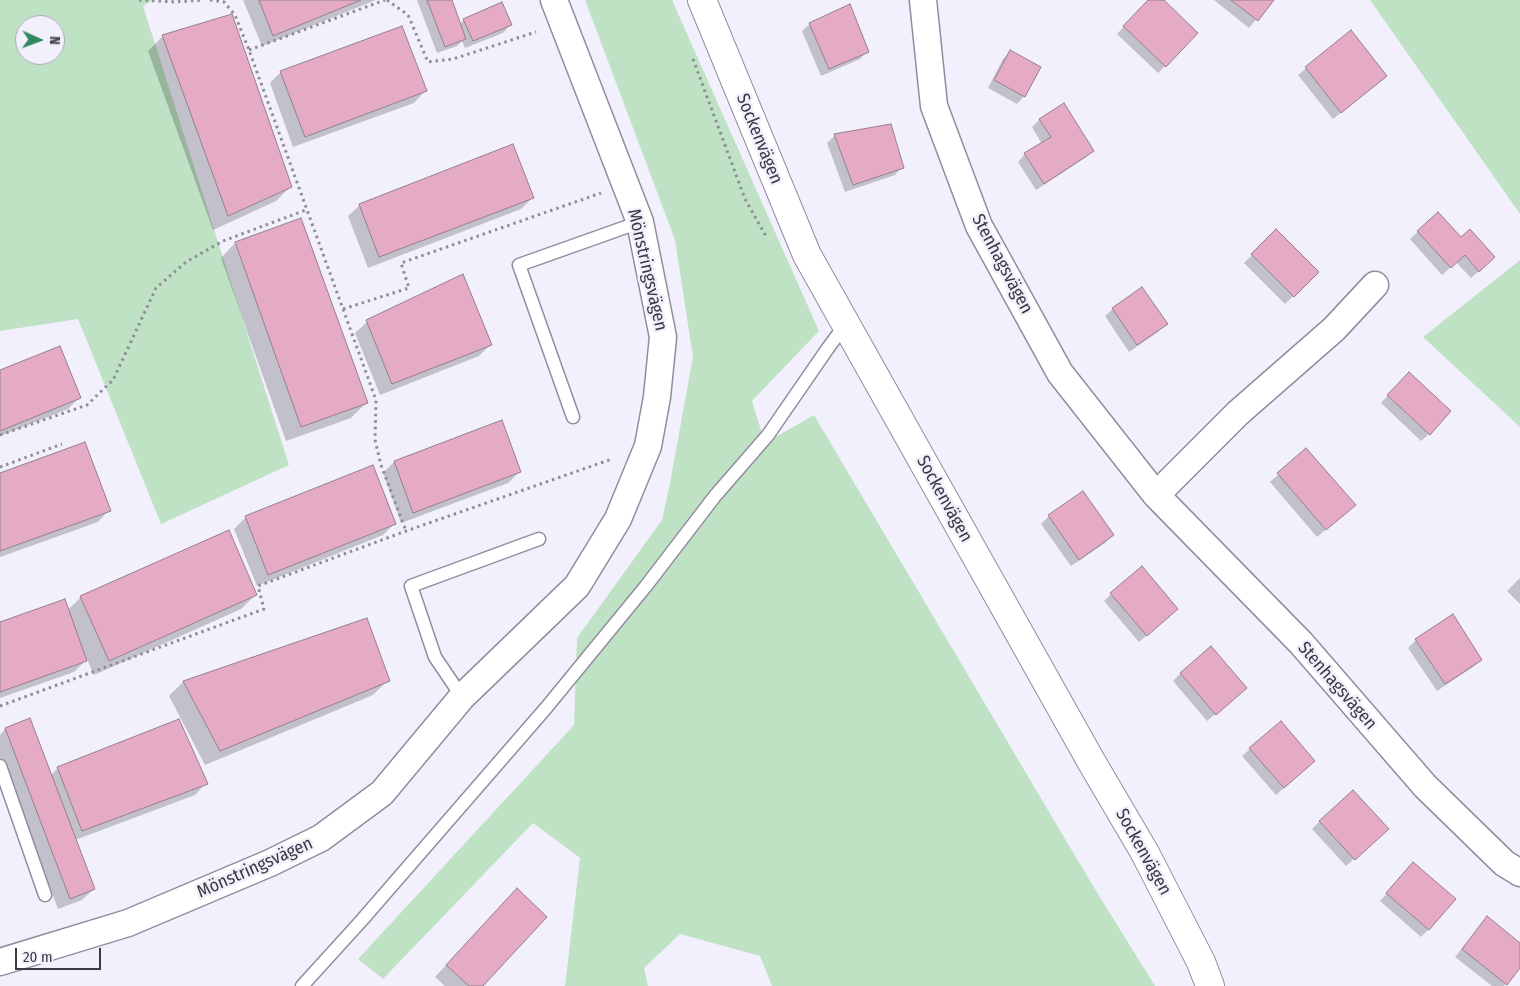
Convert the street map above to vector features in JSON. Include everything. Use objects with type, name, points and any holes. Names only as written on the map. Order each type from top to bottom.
[{"type":"street","name":"Sockenvägen","points":[[702,0],[807,255],[1145,854],[1201,962],[1210,986]]},
{"type":"street","name":"Stenhagsvägen","points":[[923,0],[934,106],[980,226],[1060,373],[1156,495],[1301,643],[1425,786],[1504,863],[1520,873]]},
{"type":"street","name":"Mönstringsvägen","points":[[0,962],[128,923],[270,863],[321,838],[382,792],[462,697],[577,586],[618,519],[648,446],[657,397],[663,337],[640,222],[558,11]]},
{"type":"street","points":[[1156,495],[1238,413],[1334,330],[1375,285]]},
{"type":"lane","points":[[574,417],[518,266],[640,222]]},
{"type":"lane","points":[[302,986],[362,920],[540,715],[646,586],[715,496],[768,434],[845,325]]},
{"type":"lane","points":[[462,697],[435,657],[411,586],[539,539]]},
{"type":"lane","points":[[0,766],[45,894]]},
{"type":"path","points":[[139,0],[175,2],[202,0]]},
{"type":"path","points":[[210,0],[224,2],[235,15],[249,50],[376,400],[375,440],[377,449],[381,465],[406,532]]},
{"type":"path","points":[[249,50],[386,0],[408,15],[428,62],[453,60],[558,11]]},
{"type":"path","points":[[343,309],[409,288],[401,263],[625,184]]},
{"type":"path","points":[[0,434],[87,405],[113,380],[156,288],[186,262],[223,241],[306,210]]},
{"type":"path","points":[[0,468],[62,444]]},
{"type":"path","points":[[0,706],[264,609],[258,586],[648,446]]},
{"type":"green space","points":[[0,0],[154,0],[143,6],[289,465],[161,524],[78,319],[0,331]]},
{"type":"green space","points":[[585,0],[672,0],[819,331],[752,401],[765,443],[814,415],[1090,881],[1155,986],[772,986],[760,956],[680,934],[644,968],[648,986],[565,986],[580,858],[533,823],[383,979],[358,959],[574,725],[577,638],[662,520],[693,357],[675,240]]},
{"type":"green space","points":[[1370,0],[1520,0],[1520,214]]},
{"type":"green space","points":[[1520,260],[1520,427],[1423,337]]},
{"type":"building","points":[[259,0],[361,0],[273,36]]},
{"type":"building","points":[[427,0],[452,0],[466,39],[445,47]]},
{"type":"building","points":[[1148,0],[1164,0],[1198,33],[1166,67],[1123,26]]},
{"type":"building","points":[[1231,0],[1274,0],[1258,21]]},
{"type":"building","points":[[502,2],[512,25],[473,41],[463,19]]},
{"type":"building","points":[[850,4],[869,52],[829,69],[809,23]]},
{"type":"building","points":[[232,14],[292,187],[228,216],[162,35]]},
{"type":"building","points":[[402,26],[427,91],[305,137],[280,71]]},
{"type":"building","points":[[1351,30],[1387,76],[1341,113],[1305,67]]},
{"type":"building","points":[[1010,50],[1041,67],[1025,97],[994,80]]},
{"type":"building","points":[[1064,103],[1094,151],[1044,184],[1024,153],[1051,137],[1039,119]]},
{"type":"building","points":[[891,124],[904,168],[853,185],[834,134]]},
{"type":"building","points":[[513,144],[534,198],[379,257],[359,204]]},
{"type":"building","points":[[1438,212],[1461,237],[1470,229],[1495,257],[1479,272],[1465,255],[1451,268],[1417,231]]},
{"type":"building","points":[[301,218],[368,403],[301,427],[235,242]]},
{"type":"building","points":[[1276,229],[1319,272],[1294,297],[1251,254]]},
{"type":"building","points":[[463,274],[492,345],[392,384],[366,320]]},
{"type":"building","points":[[1142,287],[1168,324],[1137,345],[1112,308]]},
{"type":"building","points":[[60,346],[81,398],[0,431],[0,370]]},
{"type":"building","points":[[1409,372],[1451,411],[1430,435],[1387,395]]},
{"type":"building","points":[[502,420],[521,472],[413,513],[394,461]]},
{"type":"building","points":[[85,442],[111,511],[0,551],[0,473]]},
{"type":"building","points":[[1306,448],[1356,505],[1326,530],[1277,473]]},
{"type":"building","points":[[373,465],[396,524],[268,575],[245,516]]},
{"type":"building","points":[[1083,491],[1114,535],[1079,560],[1048,515]]},
{"type":"building","points":[[229,530],[257,595],[109,661],[80,596]]},
{"type":"building","points":[[1142,566],[1178,609],[1147,636],[1110,593]]},
{"type":"building","points":[[65,599],[87,661],[0,692],[0,622]]},
{"type":"building","points":[[1453,614],[1482,660],[1445,684],[1415,639]]},
{"type":"building","points":[[367,618],[390,681],[220,751],[183,681]]},
{"type":"building","points":[[1211,646],[1247,688],[1216,715],[1180,673]]},
{"type":"building","points":[[30,718],[95,889],[70,899],[5,728]]},
{"type":"building","points":[[179,719],[208,784],[82,831],[57,767]]},
{"type":"building","points":[[1281,721],[1315,761],[1284,788],[1249,748]]},
{"type":"building","points":[[1353,790],[1389,829],[1355,860],[1319,821]]},
{"type":"building","points":[[1413,862],[1456,899],[1429,930],[1386,893]]},
{"type":"building","points":[[517,888],[547,917],[483,986],[469,986],[446,965]]},
{"type":"building","points":[[1487,916],[1520,943],[1520,968],[1507,985],[1462,949]]}]
